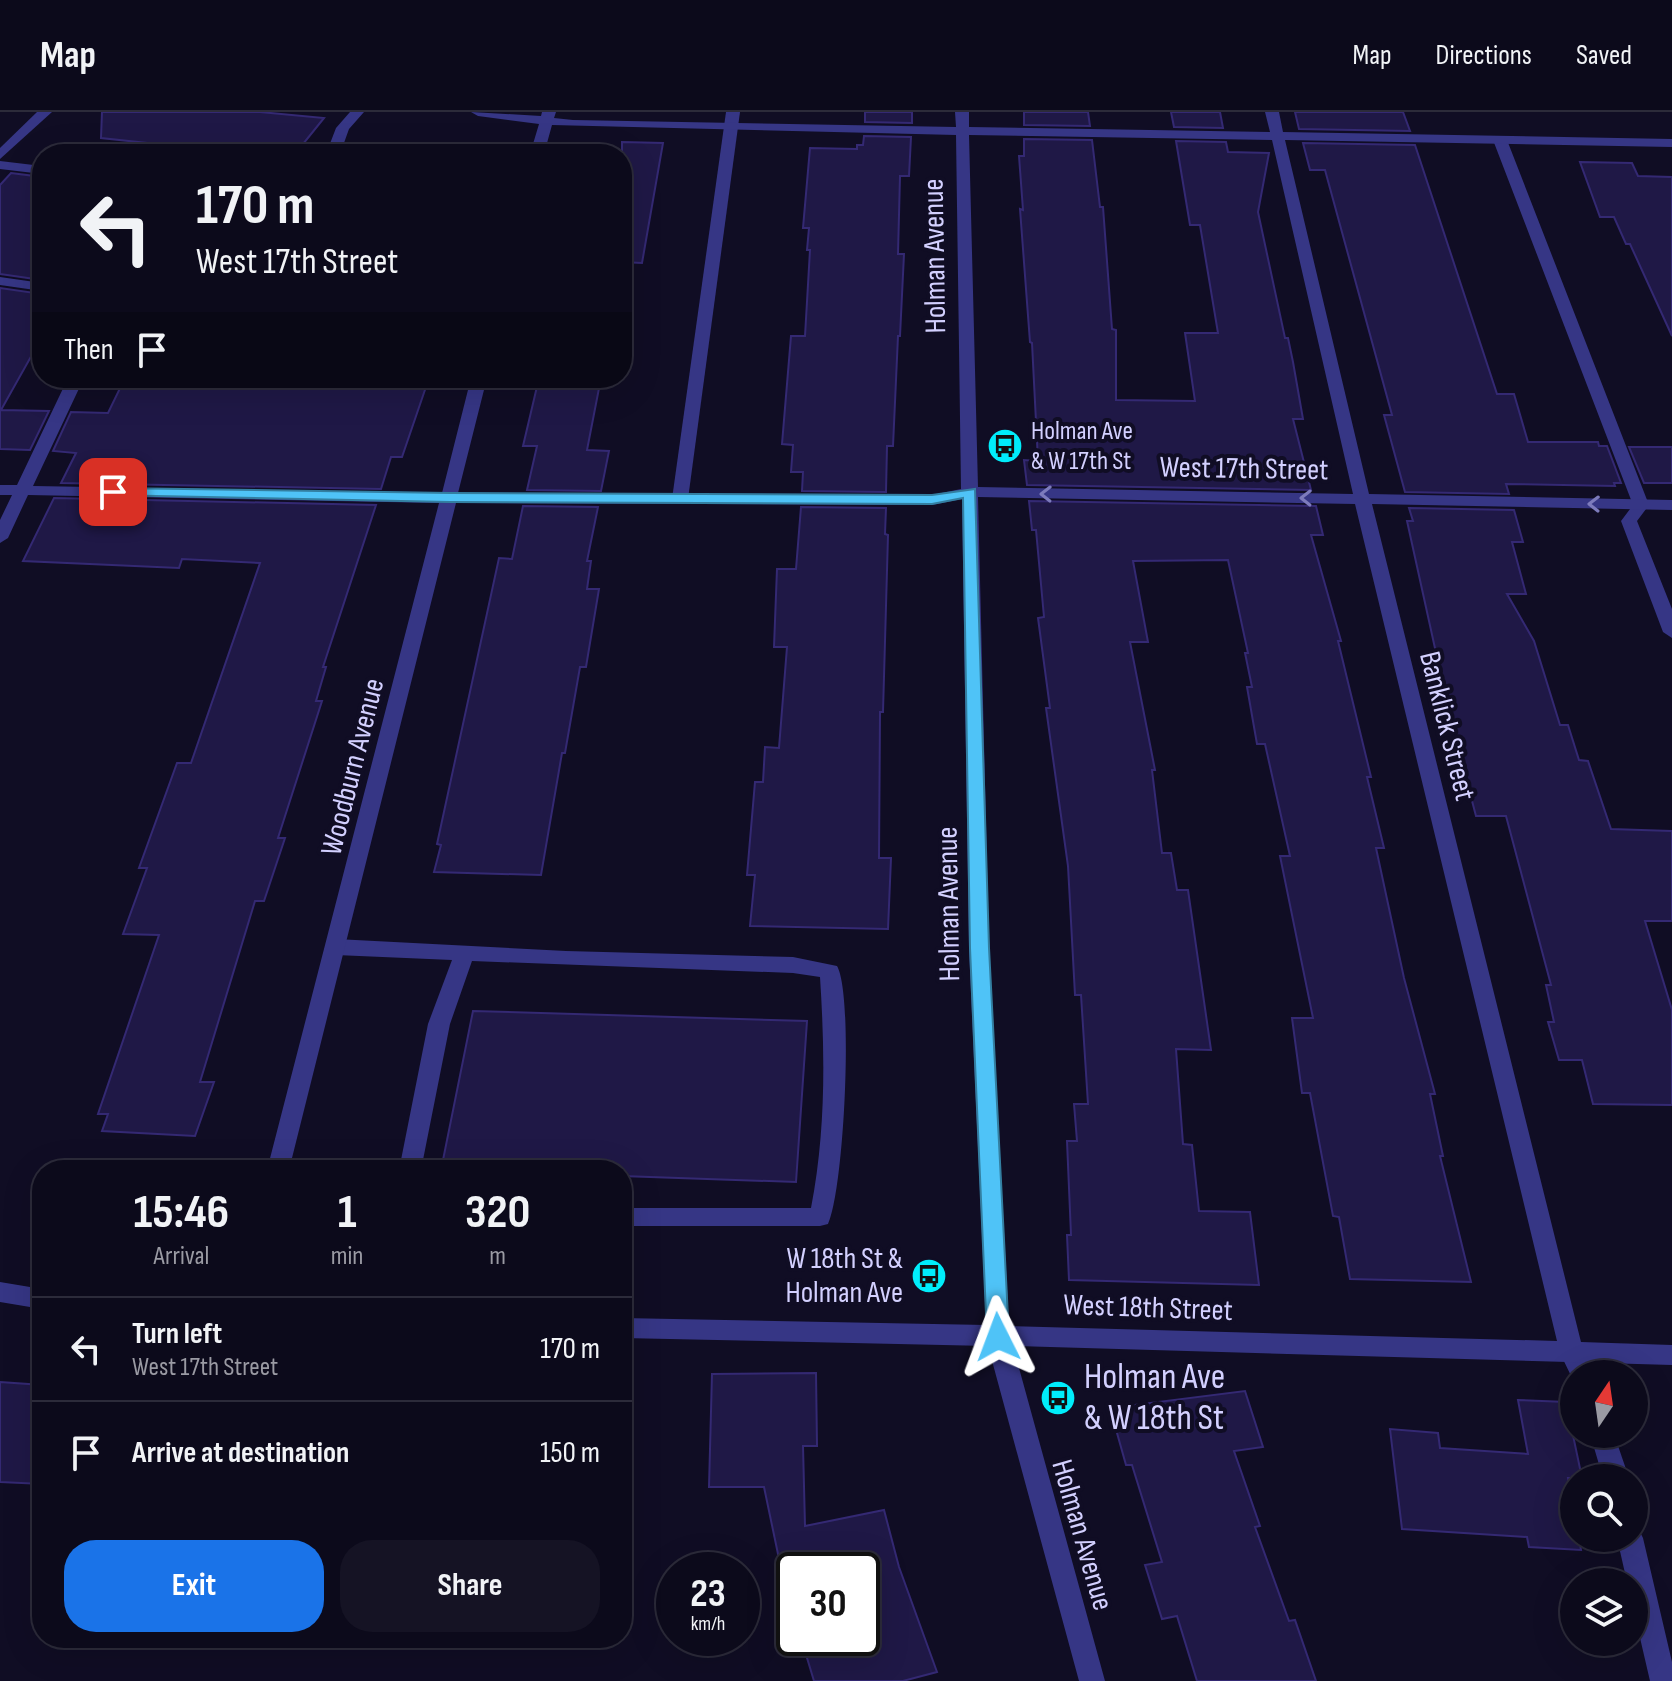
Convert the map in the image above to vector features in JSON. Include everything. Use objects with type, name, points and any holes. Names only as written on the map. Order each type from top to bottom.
[{"type":"street","points":[[0,155],[45,112]]},
{"type":"street","points":[[337,144],[343,128],[357,112]]},
{"type":"street","points":[[478,112],[548,116],[573,124],[732,120],[963,122],[1278,136],[1672,143]]},
{"type":"street","name":"Banklick Street","points":[[1272,112],[1362,499],[1575,1360]]},
{"type":"street","points":[[540,144],[548,116]]},
{"type":"street","points":[[680,499],[732,120]]},
{"type":"street","name":"Holman Avenue","points":[[963,122],[979,948],[998,1337],[1092,1681]]},
{"type":"street","points":[[1500,140],[1641,505],[1629,521],[1672,632]]},
{"type":"street","points":[[0,165],[32,169]]},
{"type":"street","points":[[0,281],[32,286]]},
{"type":"street","points":[[0,538],[71,388]]},
{"type":"street","name":"Woodburn Avenue","points":[[281,1160],[477,388]]},
{"type":"street","name":"West 17th Street","points":[[0,490],[450,498],[932,500],[970,492],[1672,505]]},
{"type":"street","points":[[336,947],[793,965],[830,971],[836,1051],[827,1186],[820,1217],[632,1217]]},
{"type":"street","points":[[412,1160],[439,1024],[465,953]]},
{"type":"street","points":[[0,1292],[32,1297]]},
{"type":"street","name":"West 18th Street","points":[[632,1328],[998,1337],[1560,1363]]},
{"type":"street","name":"West 18th Street","points":[[1619,1360],[1672,1355]]},
{"type":"street","points":[[1633,1552],[1663,1681]]},
{"type":"building","points":[[102,112],[260,112],[324,118],[303,144],[157,144],[101,138]]},
{"type":"building","points":[[865,112],[912,112],[912,123],[865,122]]},
{"type":"building","points":[[1024,112],[1088,112],[1090,126],[1024,125]]},
{"type":"building","points":[[1171,112],[1220,112],[1223,128],[1174,127]]},
{"type":"building","points":[[1295,112],[1403,112],[1410,131],[1299,129]]},
{"type":"building","points":[[864,136],[911,137],[909,176],[900,176],[898,254],[904,254],[893,446],[887,446],[886,492],[802,491],[803,472],[791,472],[793,445],[782,444],[791,336],[805,336],[810,250],[807,250],[809,228],[803,228],[810,148],[857,149],[857,145],[863,145]]},
{"type":"building","points":[[1024,139],[1092,140],[1100,207],[1103,207],[1112,329],[1116,330],[1116,400],[1195,401],[1185,333],[1218,333],[1200,225],[1190,225],[1176,141],[1226,142],[1228,152],[1269,153],[1258,212],[1293,362],[1303,419],[1293,419],[1311,490],[1027,485],[1024,460],[1038,461],[1032,343],[1020,209],[1023,210],[1019,156],[1024,156]]},
{"type":"building","points":[[663,143],[642,263],[632,262],[632,144],[622,144]]},
{"type":"building","points":[[1303,143],[1415,145],[1497,394],[1514,394],[1528,442],[1598,442],[1599,446],[1607,446],[1621,483],[1614,483],[1615,486],[1506,484],[1509,494],[1405,492],[1384,415],[1392,415],[1325,170],[1310,170]]},
{"type":"building","points":[[1580,162],[1632,163],[1638,176],[1672,177],[1672,336],[1630,244],[1626,244],[1614,217],[1600,217]]},
{"type":"building","points":[[11,173],[32,176],[32,279],[0,274],[0,185]]},
{"type":"building","points":[[0,288],[32,293],[32,355],[1,410],[49,411],[30,450],[0,449]]},
{"type":"building","points":[[120,388],[426,388],[402,457],[391,457],[381,489],[61,483],[76,453],[53,451],[71,412],[108,413]]},
{"type":"building","points":[[537,388],[599,388],[587,450],[609,451],[601,491],[527,490],[537,446],[523,446]]},
{"type":"building","points":[[1629,447],[1672,447],[1672,483],[1644,483]]},
{"type":"building","points":[[54,498],[376,505],[323,667],[326,667],[316,701],[322,701],[278,838],[285,838],[264,901],[255,901],[200,1082],[214,1082],[195,1136],[102,1131],[108,1114],[98,1114],[159,935],[123,934],[147,868],[139,868],[177,763],[191,763],[260,563],[182,559],[179,568],[23,561]]},
{"type":"building","points":[[1029,501],[1316,506],[1323,535],[1311,535],[1341,641],[1338,641],[1371,777],[1367,777],[1384,848],[1376,848],[1404,978],[1435,1094],[1430,1094],[1443,1156],[1440,1156],[1471,1282],[1350,1279],[1339,1217],[1333,1216],[1310,1093],[1302,1093],[1292,1018],[1313,1018],[1280,856],[1290,856],[1265,744],[1257,744],[1247,687],[1252,687],[1245,653],[1248,653],[1228,560],[1133,561],[1148,642],[1130,642],[1155,770],[1152,770],[1162,853],[1171,853],[1177,890],[1188,890],[1211,1050],[1176,1049],[1183,1144],[1192,1145],[1199,1211],[1250,1212],[1259,1285],[1069,1280],[1067,1235],[1071,1235],[1067,1141],[1077,1141],[1074,1104],[1088,1104],[1081,995],[1075,995],[1068,866],[1046,708],[1050,708],[1038,618],[1044,617],[1036,530],[1032,530]]},
{"type":"building","points":[[523,506],[598,507],[587,561],[591,561],[587,589],[599,589],[586,667],[580,667],[565,753],[562,753],[541,875],[434,872],[441,845],[437,844],[499,558],[512,559]]},
{"type":"building","points":[[801,507],[886,508],[885,534],[888,535],[883,712],[880,712],[879,858],[891,858],[888,929],[750,926],[755,875],[747,875],[755,782],[763,782],[765,747],[779,748],[787,647],[774,647],[777,569],[796,569]]},
{"type":"building","points":[[1409,508],[1514,510],[1523,542],[1512,542],[1526,594],[1507,594],[1534,641],[1560,725],[1568,725],[1579,760],[1588,761],[1611,829],[1672,831],[1672,921],[1645,921],[1672,1010],[1672,1105],[1593,1104],[1582,1060],[1559,1060],[1548,1022],[1554,1022],[1546,985],[1551,985],[1506,816],[1476,816],[1451,721],[1407,521],[1413,521]]},
{"type":"building","points":[[473,1011],[807,1021],[796,1182],[632,1176],[632,1160],[443,1160]]},
{"type":"building","points":[[816,1373],[817,1446],[803,1446],[805,1526],[884,1510],[899,1567],[937,1672],[903,1681],[814,1681],[806,1656],[880,1656],[880,1552],[778,1552],[764,1487],[709,1487],[712,1374]]},
{"type":"building","points":[[0,1382],[32,1384],[32,1484],[0,1482]]},
{"type":"building","points":[[1245,1391],[1263,1447],[1234,1451],[1260,1526],[1255,1527],[1289,1621],[1295,1620],[1316,1681],[1197,1681],[1177,1616],[1162,1619],[1145,1565],[1162,1562],[1132,1465],[1126,1465],[1110,1408]]},
{"type":"building","points":[[1518,1400],[1560,1402],[1560,1448],[1576,1448],[1579,1464],[1560,1464],[1560,1549],[1529,1547],[1527,1537],[1402,1529],[1390,1429],[1438,1433],[1440,1448],[1528,1454]]},
{"type":"place","name":"Holman Ave & W 17th St","points":[[1005,446]]},
{"type":"place","name":"W 18th St & Holman Ave","points":[[929,1276]]},
{"type":"place","name":"Holman Ave & W 18th St","points":[[1058,1398]]},
{"type":"route","points":[[113,492],[450,498],[932,500],[970,492],[979,948],[998,1337]]}]
